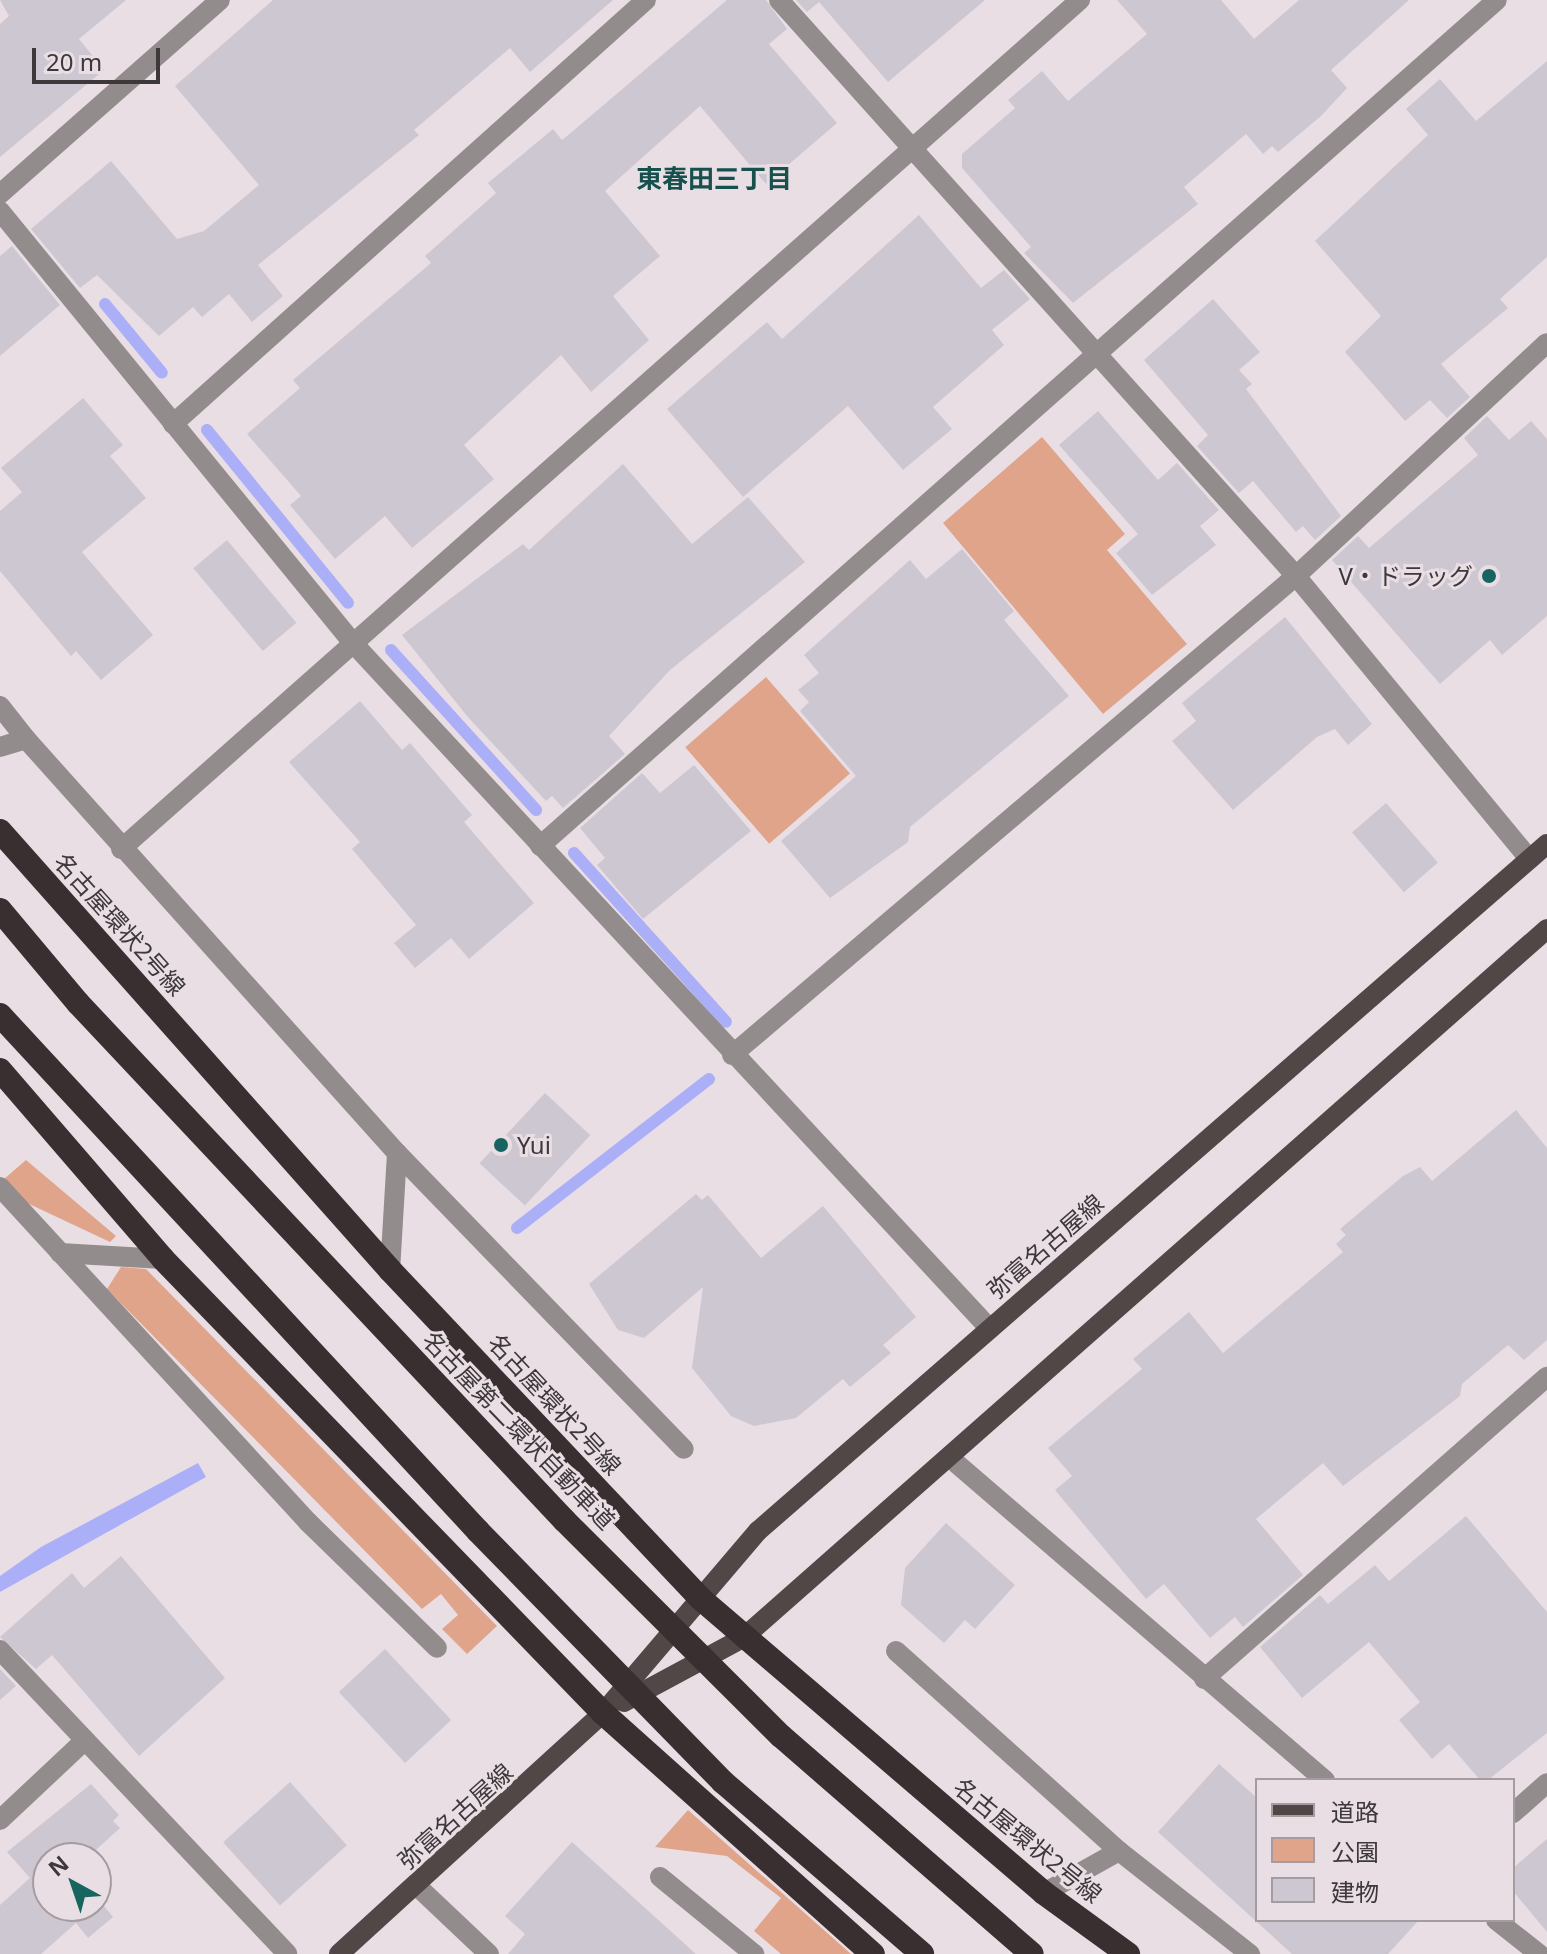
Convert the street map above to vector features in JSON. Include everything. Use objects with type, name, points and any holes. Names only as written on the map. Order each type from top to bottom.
[{"type":"highway","name":"名古屋環状2号線","points":[[0,831],[390,1270],[701,1599],[1044,1893],[1128,1954]]},
{"type":"highway","name":"名古屋第二環状自動車道","points":[[0,910],[78,1003],[564,1520],[781,1736],[1032,1954]]},
{"type":"highway","points":[[0,1015],[478,1531],[723,1782],[922,1954]]},
{"type":"highway","points":[[0,1070],[163,1259],[603,1713],[873,1954]]},
{"type":"main road","name":"弥富名古屋線","points":[[339,1954],[603,1713],[758,1531],[1547,844]]},
{"type":"main road","name":"弥富名古屋線","points":[[603,1713],[743,1638],[1547,929]]},
{"type":"street","points":[[0,194],[220,0]]},
{"type":"street","points":[[173,424],[646,0]]},
{"type":"street","points":[[779,0],[1296,576],[1529,859]]},
{"type":"street","points":[[121,849],[1080,0]]},
{"type":"street","points":[[540,846],[1098,356],[1497,0]]},
{"type":"street","points":[[0,211],[353,643],[732,1055],[990,1329]]},
{"type":"street","points":[[732,1055],[1296,576],[1547,343]]},
{"type":"street","points":[[0,706],[121,849],[397,1153],[684,1449]]},
{"type":"street","points":[[0,747],[26,739]]},
{"type":"street","points":[[390,1270],[397,1153]]},
{"type":"street","points":[[0,1187],[308,1522],[437,1648]]},
{"type":"street","points":[[60,1253],[163,1259]]},
{"type":"street","points":[[1204,1679],[1547,1377]]},
{"type":"street","points":[[949,1457],[1323,1778]]},
{"type":"street","points":[[0,1650],[287,1954]]},
{"type":"street","points":[[896,1651],[1119,1851],[1250,1954]]},
{"type":"street","points":[[0,1820],[84,1741]]},
{"type":"street","points":[[1515,1811],[1547,1783]]},
{"type":"street","points":[[1044,1893],[1119,1851]]},
{"type":"street","points":[[660,1877],[754,1954]]},
{"type":"street","points":[[417,1886],[489,1954]]},
{"type":"street","points":[[1499,1922],[1539,1954]]},
{"type":"green space","points":[[1042,437],[1125,534],[1107,550],[1187,644],[1103,714],[943,523]]},
{"type":"green space","points":[[766,677],[850,774],[769,844],[685,747]]},
{"type":"green space","points":[[26,1160],[116,1236],[110,1242],[25,1202],[4,1179]]},
{"type":"green space","points":[[121,1267],[146,1269],[497,1626],[467,1654],[442,1629],[458,1615],[441,1594],[422,1609],[107,1289]]},
{"type":"green space","points":[[688,1810],[851,1954],[781,1954],[754,1931],[781,1898],[727,1856],[655,1847]]},
{"type":"water","points":[[198,1463],[206,1477],[0,1592],[0,1576],[41,1547]]},
{"type":"building","points":[[0,0],[126,0],[79,39],[104,70],[0,157],[0,24],[9,16]]},
{"type":"building","points":[[273,0],[613,0],[530,72],[510,48],[414,130],[419,135],[258,265],[283,296],[252,322],[229,294],[202,317],[193,307],[159,336],[97,275],[80,288],[31,229],[111,161],[177,239],[204,231],[259,185],[175,86]]},
{"type":"building","points":[[727,0],[766,0],[787,29],[769,44],[837,123],[766,184],[700,106],[605,191],[660,256],[613,296],[649,340],[591,392],[561,355],[464,445],[494,479],[412,548],[385,516],[335,559],[290,505],[301,496],[247,434],[300,388],[293,380],[431,263],[425,256],[496,193],[488,183],[553,129],[562,140]]},
{"type":"building","points":[[796,0],[985,0],[888,82],[819,2],[807,12]]},
{"type":"building","points":[[1117,0],[1221,0],[1254,39],[1299,0],[1409,0],[1331,70],[1347,88],[1321,116],[1278,152],[1272,146],[1263,154],[1246,134],[1184,187],[1198,204],[1073,303],[1024,253],[1031,247],[962,168],[962,154],[1015,108],[1008,100],[1042,71],[1068,101],[1147,34]]},
{"type":"building","points":[[1547,61],[1547,257],[1500,299],[1508,308],[1441,364],[1470,397],[1447,418],[1430,400],[1405,421],[1345,352],[1381,316],[1315,241],[1428,135],[1406,109],[1440,79],[1476,121]]},
{"type":"building","points":[[919,215],[981,288],[1004,270],[1030,299],[992,330],[1004,345],[933,407],[952,429],[903,470],[848,406],[743,497],[667,409],[767,322],[782,339]]},
{"type":"building","points":[[12,246],[60,305],[0,356],[0,256]]},
{"type":"building","points":[[1213,299],[1260,352],[1239,370],[1252,384],[1246,389],[1341,516],[1315,540],[1303,526],[1296,532],[1253,481],[1239,493],[1197,446],[1208,435],[1144,360]]},
{"type":"building","points":[[83,398],[123,445],[110,456],[146,498],[82,552],[153,635],[101,680],[76,651],[71,656],[0,571],[0,511],[22,492],[1,468]]},
{"type":"building","points":[[1098,411],[1158,480],[1177,463],[1219,510],[1200,526],[1216,545],[1152,595],[1116,553],[1138,534],[1059,445]]},
{"type":"building","points":[[1487,416],[1509,440],[1531,421],[1547,439],[1547,616],[1502,655],[1490,640],[1440,684],[1332,560],[1358,536],[1369,548],[1478,455],[1464,438]]},
{"type":"building","points":[[623,464],[692,544],[748,497],[805,562],[670,670],[609,736],[625,754],[563,808],[552,796],[546,801],[467,716],[402,635],[523,544],[529,550]]},
{"type":"building","points":[[227,540],[296,623],[263,651],[193,568]]},
{"type":"building","points":[[962,549],[1014,611],[1004,620],[1069,696],[910,827],[908,842],[830,898],[781,841],[856,776],[800,711],[809,702],[798,690],[819,673],[804,655],[910,560],[926,579]]},
{"type":"building","points":[[1285,617],[1372,724],[1348,745],[1335,729],[1317,737],[1233,810],[1172,741],[1196,721],[1182,703]]},
{"type":"building","points":[[360,701],[402,750],[410,743],[472,815],[464,822],[534,903],[469,959],[451,938],[415,968],[394,943],[416,925],[352,849],[360,842],[289,762]]},
{"type":"building","points":[[694,765],[751,831],[643,919],[597,865],[605,858],[580,828],[642,773],[660,793]]},
{"type":"building","points":[[1386,803],[1438,863],[1404,892],[1352,833]]},
{"type":"building","points":[[545,1093],[590,1135],[525,1205],[480,1163]]},
{"type":"building","points":[[1516,1110],[1547,1148],[1547,1340],[1524,1360],[1508,1345],[1462,1384],[1460,1396],[1343,1486],[1323,1463],[1256,1519],[1303,1575],[1243,1627],[1235,1617],[1210,1638],[1164,1584],[1146,1599],[1055,1490],[1072,1476],[1048,1448],[1142,1369],[1133,1359],[1189,1312],[1223,1353],[1343,1252],[1336,1244],[1346,1235],[1340,1229],[1403,1176],[1420,1167],[1432,1181]]},
{"type":"building","points":[[696,1194],[702,1200],[708,1195],[761,1258],[823,1206],[916,1317],[883,1345],[891,1353],[850,1387],[843,1379],[796,1418],[754,1426],[731,1416],[692,1368],[703,1287],[644,1338],[618,1330],[589,1284]]},
{"type":"building","points":[[1466,1516],[1547,1612],[1547,1733],[1491,1778],[1478,1778],[1449,1744],[1432,1759],[1399,1720],[1420,1702],[1369,1642],[1302,1698],[1260,1647],[1320,1595],[1328,1604],[1375,1565],[1389,1581]]},
{"type":"building","points":[[946,1523],[1015,1585],[975,1629],[965,1620],[944,1643],[901,1605],[905,1568]]},
{"type":"building","points":[[121,1556],[225,1678],[139,1756],[52,1655],[36,1669],[0,1637],[72,1573],[84,1588]]},
{"type":"building","points":[[385,1649],[451,1720],[405,1763],[339,1692]]},
{"type":"building","points":[[0,1669],[16,1686],[0,1700]]},
{"type":"building","points":[[1219,1764],[1255,1796],[1255,1920],[1158,1832]]},
{"type":"building","points":[[290,1782],[347,1845],[280,1905],[223,1842]]},
{"type":"building","points":[[91,1784],[119,1815],[113,1821],[120,1828],[105,1842],[32,1842],[32,1922],[107,1922],[88,1938],[76,1923],[41,1954],[0,1954],[0,1905],[30,1878],[7,1852]]},
{"type":"building","points":[[1547,1839],[1547,1932],[1515,1893],[1515,1866]]},
{"type":"building","points":[[572,1842],[696,1954],[508,1954],[525,1934],[505,1916]]},
{"type":"building","points":[[1257,1922],[1417,1922],[1388,1954],[1292,1954]]},
{"type":"waterway","points":[[105,304],[162,373]]},
{"type":"waterway","points":[[207,430],[348,603]]},
{"type":"waterway","points":[[391,650],[536,810]]},
{"type":"waterway","points":[[574,853],[726,1022]]},
{"type":"waterway","points":[[517,1228],[709,1079]]},
{"type":"place","name":"V・ドラッグ","points":[[1489,576]]},
{"type":"place","name":"Yui","points":[[501,1145]]},
{"type":"district","name":"東春田三丁目","points":[[714,179]]}]
